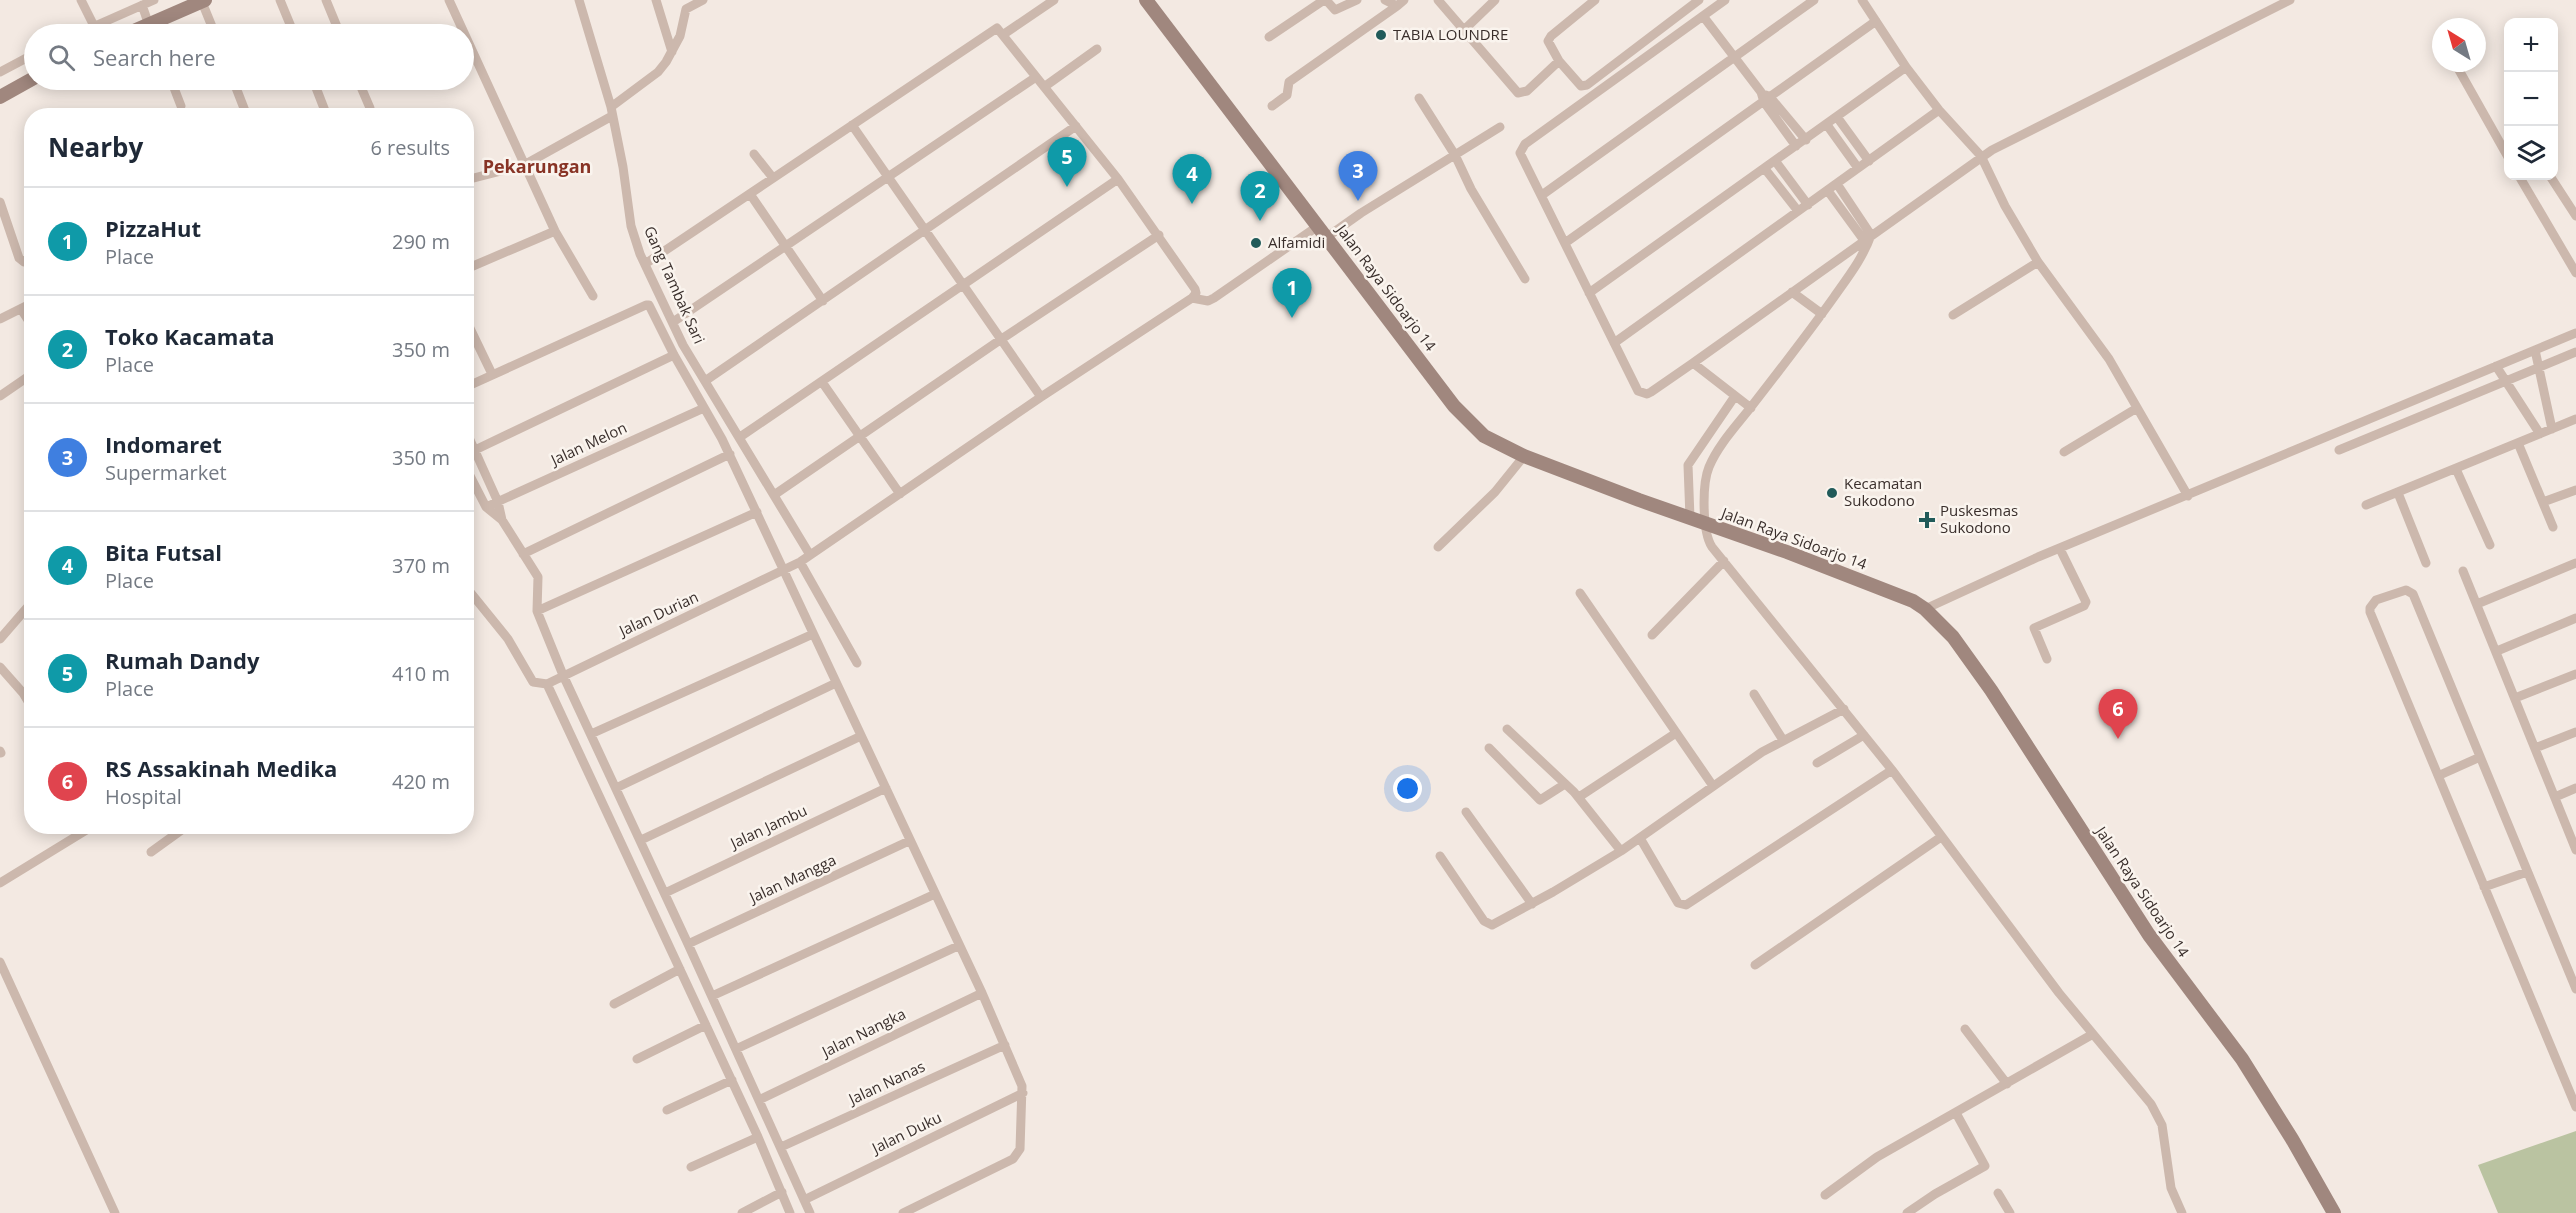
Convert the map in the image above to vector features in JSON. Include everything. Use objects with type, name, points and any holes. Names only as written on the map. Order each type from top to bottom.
[{"type":"main road","name":"Jalan Raya Sidoarjo 14","points":[[1146,0],[1454,406],[1484,436],[1524,456],[1892,592],[1925,609],[1940,622],[1967,654],[2137,917],[2242,1059],[2334,1213]]},
{"type":"main road","points":[[154,24],[204,1]]},
{"type":"main road","points":[[1,94],[24,83]]},
{"type":"street","points":[[81,0],[93,24]]},
{"type":"street","points":[[110,24],[154,0]]},
{"type":"street","points":[[280,0],[290,24]]},
{"type":"street","points":[[326,0],[336,24]]},
{"type":"street","points":[[449,0],[459,24]]},
{"type":"street","name":"Gang Tambak Sari","points":[[579,0],[612,111],[631,226],[645,264],[705,381],[810,555]]},
{"type":"street","points":[[656,0],[672,52]]},
{"type":"street","points":[[474,178],[524,165],[612,111],[658,72],[680,36],[686,9],[703,0]]},
{"type":"street","points":[[1004,34],[1054,0]]},
{"type":"street","points":[[1269,37],[1325,0],[1335,10],[1357,0]]},
{"type":"street","points":[[1385,0],[1401,3]]},
{"type":"street","points":[[1438,0],[1518,93],[1527,91],[1559,61]]},
{"type":"street","points":[[1464,30],[1495,0]]},
{"type":"street","points":[[1595,0],[1548,39],[1548,44],[1559,61],[1580,85],[1587,85],[1699,0]]},
{"type":"street","points":[[1725,0],[1522,147],[1520,153],[1636,388],[1641,392],[1652,392],[1982,156],[2027,131],[2290,0]]},
{"type":"street","points":[[1542,195],[1814,0]]},
{"type":"street","points":[[1862,0],[1906,67],[1939,110],[1982,156],[2005,206],[2038,262],[2109,359],[2188,496]]},
{"type":"street","points":[[204,1],[212,24]]},
{"type":"street","points":[[1272,106],[1287,95],[1289,82],[1401,3]]},
{"type":"street","points":[[143,7],[149,24]]},
{"type":"street","points":[[1703,16],[1765,97],[1796,146]]},
{"type":"street","points":[[1565,243],[1765,97],[1876,21]]},
{"type":"street","points":[[645,264],[997,28],[1118,179],[1159,235],[1195,289],[1196,293],[1192,298],[1208,301],[1214,298],[1500,127]]},
{"type":"street","points":[[1044,87],[1097,49]]},
{"type":"street","points":[[0,72],[24,59]]},
{"type":"street","points":[[474,59],[555,231],[593,296]]},
{"type":"street","points":[[1589,293],[1776,162],[1906,67]]},
{"type":"street","points":[[2461,72],[2504,150]]},
{"type":"street","points":[[673,322],[890,178],[1036,77]]},
{"type":"street","points":[[175,90],[182,106]]},
{"type":"street","points":[[237,90],[244,108]]},
{"type":"street","points":[[317,90],[324,108]]},
{"type":"street","points":[[362,90],[370,108]]},
{"type":"street","points":[[1765,97],[1806,140]]},
{"type":"street","points":[[1419,98],[1455,155],[1472,189],[1525,279]]},
{"type":"street","points":[[1614,343],[1939,110]]},
{"type":"street","points":[[1837,117],[1869,161]]},
{"type":"street","points":[[852,125],[1041,397]]},
{"type":"street","points":[[1827,125],[1858,168]]},
{"type":"street","points":[[705,381],[1076,126]]},
{"type":"street","points":[[754,154],[773,178]]},
{"type":"street","points":[[1776,162],[1808,205]]},
{"type":"street","points":[[1765,169],[1798,211]]},
{"type":"street","points":[[740,437],[1118,179]]},
{"type":"street","points":[[2521,180],[2576,273]]},
{"type":"street","points":[[2553,180],[2576,216]]},
{"type":"street","points":[[1837,184],[1867,240]]},
{"type":"street","points":[[1828,191],[1867,240]]},
{"type":"street","points":[[750,194],[823,301]]},
{"type":"street","points":[[0,202],[19,258],[24,262]]},
{"type":"street","points":[[474,266],[555,231]]},
{"type":"street","points":[[774,495],[1000,340],[1159,235]]},
{"type":"street","points":[[1867,240],[1856,265],[1822,314],[1735,426],[1708,468],[1705,524],[1710,543],[1892,770],[2059,993],[2157,1114],[2162,1125],[2172,1188],[2182,1213]]},
{"type":"street","points":[[1953,315],[2038,262]]},
{"type":"street","points":[[1792,292],[1822,314]]},
{"type":"street","name":"Jalan Durian","points":[[547,684],[784,572],[1041,397],[1192,298]]},
{"type":"street","points":[[474,383],[646,304],[649,305],[674,355],[730,454],[1020,1078],[1023,1093],[1020,1149],[1013,1159],[903,1213]]},
{"type":"street","points":[[0,319],[24,307]]},
{"type":"street","points":[[21,309],[24,314]]},
{"type":"street","points":[[1925,609],[1984,580],[2576,333]]},
{"type":"street","points":[[474,337],[492,374]]},
{"type":"street","points":[[2535,350],[2552,429]]},
{"type":"street","points":[[2339,450],[2576,352]]},
{"type":"street","points":[[674,355],[475,450],[498,502],[502,520],[538,578],[537,611],[563,675],[782,1147],[810,1213]]},
{"type":"street","points":[[1693,363],[1751,408]]},
{"type":"street","points":[[2496,366],[2540,434]]},
{"type":"street","points":[[0,396],[24,380]]},
{"type":"street","points":[[822,382],[900,494]]},
{"type":"street","points":[[1690,518],[1688,465],[1735,396]]},
{"type":"street","name":"Jalan Melon","points":[[486,507],[704,408]]},
{"type":"street","points":[[2064,452],[2137,408]]},
{"type":"street","points":[[1721,414],[1735,426]]},
{"type":"street","points":[[2366,506],[2576,419]]},
{"type":"street","points":[[2518,443],[2553,527]]},
{"type":"street","points":[[523,554],[730,454]]},
{"type":"street","points":[[1438,547],[1495,492],[1524,456]]},
{"type":"street","points":[[1688,465],[1708,468]]},
{"type":"street","points":[[2456,469],[2490,544]]},
{"type":"street","points":[[474,484],[486,507],[502,520]]},
{"type":"street","points":[[2543,502],[2576,490]]},
{"type":"street","points":[[2398,493],[2426,563]]},
{"type":"street","points":[[537,611],[757,512]]},
{"type":"street","points":[[2047,659],[2034,628],[2084,606],[2086,602],[2060,549]]},
{"type":"street","points":[[1652,635],[1724,561]]},
{"type":"street","points":[[800,562],[857,663]]},
{"type":"street","points":[[2477,604],[2576,563]]},
{"type":"street","points":[[2463,571],[2576,850]]},
{"type":"street","points":[[2576,989],[2413,594],[2406,590],[2376,600],[2370,612],[2576,1107]]},
{"type":"street","points":[[1580,593],[1713,786]]},
{"type":"street","points":[[474,597],[508,639],[533,682],[547,684],[732,1080],[790,1213]]},
{"type":"street","points":[[0,639],[24,611]]},
{"type":"street","points":[[2497,651],[2576,618]]},
{"type":"street","points":[[591,735],[813,634]]},
{"type":"street","points":[[0,667],[24,695]]},
{"type":"street","points":[[2515,698],[2576,674]]},
{"type":"street","points":[[616,788],[836,683]]},
{"type":"street","points":[[1754,694],[1784,740]]},
{"type":"street","points":[[1440,856],[1488,925],[1532,904],[1621,851],[1713,786],[1784,740],[1844,709]]},
{"type":"street","points":[[1507,729],[1579,797],[1621,851]]},
{"type":"street","points":[[2535,748],[2576,732]]},
{"type":"street","points":[[1579,797],[1676,733]]},
{"type":"street","points":[[1817,763],[1864,735]]},
{"type":"street","points":[[641,840],[861,736]]},
{"type":"street","points":[[1490,748],[1540,800],[1565,784]]},
{"type":"street","points":[[2439,775],[2480,757]]},
{"type":"street","points":[[1640,838],[1678,903],[1686,905],[1892,770]]},
{"type":"street","name":"Jalan Jambu","points":[[665,893],[886,788]]},
{"type":"street","points":[[2555,797],[2576,788]]},
{"type":"street","points":[[1466,812],[1532,904]]},
{"type":"street","points":[[0,883],[80,834]]},
{"type":"street","points":[[151,852],[176,834]]},
{"type":"street","points":[[1755,965],[1941,837]]},
{"type":"street","name":"Jalan Mangga","points":[[688,944],[909,841]]},
{"type":"street","points":[[2484,887],[2527,872]]},
{"type":"street","points":[[712,996],[935,894]]},
{"type":"street","points":[[736,1049],[958,946]]},
{"type":"street","points":[[0,962],[115,1213]]},
{"type":"street","points":[[614,1004],[680,969]]},
{"type":"street","name":"Jalan Nangka","points":[[759,1100],[982,993]]},
{"type":"street","points":[[638,1059],[706,1025]]},
{"type":"street","points":[[1965,1029],[2007,1084]]},
{"type":"street","points":[[1825,1195],[1877,1157],[2093,1034]]},
{"type":"street","name":"Jalan Nanas","points":[[782,1147],[1005,1045]]},
{"type":"street","points":[[667,1110],[732,1080]]},
{"type":"street","name":"Jalan Duku","points":[[804,1200],[1023,1093]]},
{"type":"street","points":[[1907,1213],[1949,1185],[1985,1166],[1956,1113]]},
{"type":"street","points":[[691,1167],[758,1137]]},
{"type":"street","points":[[742,1213],[782,1192]]},
{"type":"street","points":[[1998,1193],[2010,1213]]},
{"type":"green space","points":[[2576,1131],[2576,1213],[2498,1213],[2478,1165]]},
{"type":"place","name":"TABIA LOUNDRE","points":[[1381,35]]},
{"type":"place","name":"Rumah Dandy","points":[[1067,187]]},
{"type":"place","name":"Indomaret","points":[[1358,201]]},
{"type":"place","name":"Bita Futsal","points":[[1192,204]]},
{"type":"place","name":"Toko Kacamata","points":[[1260,221]]},
{"type":"place","name":"Alfamidi","points":[[1256,243]]},
{"type":"place","name":"PizzaHut","points":[[1292,318]]},
{"type":"place","name":"Kecamatan Sukodono","points":[[1832,493]]},
{"type":"place","name":"Puskesmas Sukodono","points":[[1927,520]]},
{"type":"place","name":"RS Assakinah Medika","points":[[2118,739]]},
{"type":"district","name":"Pekarungan","points":[[537,167]]}]
